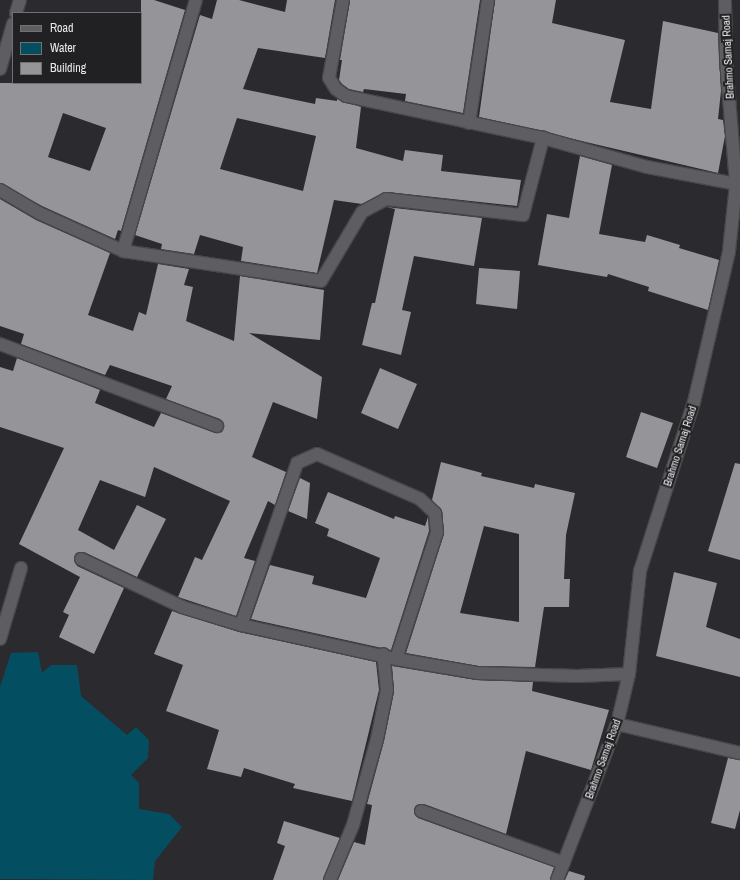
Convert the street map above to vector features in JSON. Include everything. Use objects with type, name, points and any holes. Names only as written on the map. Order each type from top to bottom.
[{"type":"street","points":[[16,12],[20,0]]},
{"type":"street","points":[[123,251],[196,0]]},
{"type":"street","points":[[343,0],[329,78],[336,89],[346,96],[543,138],[647,167],[736,184]]},
{"type":"street","points":[[468,123],[488,0]]},
{"type":"street","name":"Brahmo Samaj Road","points":[[557,880],[617,724],[629,674],[640,571],[694,402],[734,251],[736,147],[725,0]]},
{"type":"street","points":[[0,69],[12,27]]},
{"type":"street","points":[[0,190],[39,213],[123,251],[321,281],[362,212],[386,199],[523,215],[543,138]]},
{"type":"street","points":[[0,344],[217,426]]},
{"type":"street","points":[[241,625],[297,463],[317,454],[420,499],[435,513],[437,532],[396,659]]},
{"type":"street","points":[[81,559],[182,607],[241,625],[383,654],[396,659],[477,673],[577,676],[629,674]]},
{"type":"street","points":[[0,639],[21,568]]},
{"type":"street","points":[[330,880],[353,825],[377,739],[387,690],[383,654]]},
{"type":"street","points":[[617,724],[740,753]]},
{"type":"street","points":[[421,811],[564,863]]},
{"type":"water","points":[[38,652],[42,673],[51,665],[77,665],[81,696],[127,735],[136,727],[149,740],[148,758],[131,775],[139,783],[139,809],[169,814],[182,827],[155,861],[153,880],[0,879],[0,687],[11,653]]},
{"type":"building","points":[[141,0],[154,0],[185,10],[121,231],[118,230],[115,239],[42,206],[0,183],[0,83],[142,84]],"holes":[[[63,113],[106,128],[90,171],[48,157]]]},
{"type":"building","points":[[217,0],[239,0],[285,12],[287,0],[335,0],[325,58],[258,48],[243,89],[315,104],[316,98],[337,101],[337,99],[361,107],[356,148],[403,161],[405,150],[443,155],[441,171],[521,180],[517,206],[387,192],[362,204],[334,200],[317,273],[241,261],[243,247],[200,235],[194,254],[161,249],[162,244],[135,235],[200,15],[212,19]],"holes":[[[237,118],[316,136],[303,191],[220,169]]]},
{"type":"building","points":[[350,0],[480,0],[463,113],[405,101],[406,94],[364,89],[363,92],[349,89],[342,84],[339,80],[342,60],[340,60]]},
{"type":"building","points":[[495,0],[556,0],[552,23],[625,40],[610,102],[651,109],[663,21],[718,33],[721,91],[718,119],[723,120],[725,136],[718,173],[479,117]]},
{"type":"building","points":[[580,156],[612,165],[599,234],[645,242],[647,235],[680,245],[679,248],[719,260],[708,310],[648,291],[649,287],[608,274],[607,277],[538,265],[547,214],[569,218]]},
{"type":"building","points":[[0,199],[36,220],[110,253],[88,315],[133,331],[139,312],[146,315],[158,264],[189,269],[184,285],[193,287],[186,321],[234,341],[240,276],[324,290],[320,340],[249,333],[322,377],[317,419],[273,402],[252,457],[286,472],[275,505],[268,501],[244,558],[255,561],[236,616],[178,597],[195,557],[202,560],[230,501],[154,467],[145,497],[100,480],[78,530],[114,550],[137,505],[166,519],[137,577],[84,552],[76,553],[74,559],[77,566],[124,588],[94,654],[59,637],[69,615],[63,612],[80,577],[19,544],[64,448],[0,427],[0,367],[13,371],[17,358],[100,390],[95,403],[154,427],[161,413],[215,433],[222,432],[224,425],[220,419],[166,399],[172,386],[110,365],[105,375],[21,344],[24,334],[0,326]]},
{"type":"building","points":[[386,207],[482,218],[474,266],[414,256],[402,310],[411,312],[401,355],[362,345],[372,303],[375,303],[395,209]]},
{"type":"building","points":[[479,268],[520,271],[517,309],[476,304]]},
{"type":"building","points":[[380,368],[417,384],[398,429],[361,413]]},
{"type":"building","points":[[641,412],[673,423],[657,468],[626,457]]},
{"type":"building","points":[[441,462],[482,473],[481,476],[534,488],[535,484],[575,493],[566,535],[564,579],[570,579],[569,607],[544,607],[535,667],[478,666],[406,653],[444,534],[442,512],[432,500]],"holes":[[[484,526],[519,534],[519,622],[460,613]]]},
{"type":"building","points":[[735,463],[740,464],[740,560],[708,551]]},
{"type":"building","points":[[300,478],[310,483],[307,519],[288,511]]},
{"type":"building","points":[[328,492],[394,519],[395,516],[425,526],[428,517],[429,531],[391,650],[251,619],[270,565],[314,576],[312,584],[366,598],[380,558],[327,536],[329,529],[315,523]]},
{"type":"building","points":[[674,572],[717,583],[706,627],[740,639],[740,677],[656,656]]},
{"type":"building","points":[[172,611],[239,632],[376,662],[379,690],[352,801],[293,788],[295,784],[244,768],[241,777],[207,769],[219,730],[166,711],[183,665],[154,654]]},
{"type":"building","points":[[392,666],[476,680],[533,682],[532,691],[609,710],[591,770],[526,751],[506,834],[424,804],[417,805],[414,809],[418,818],[554,867],[550,880],[338,880],[354,842],[365,845],[372,805],[367,804],[384,741],[394,692]]},
{"type":"building","points":[[728,758],[740,760],[740,810],[735,829],[711,823]]},
{"type":"building","points":[[284,821],[340,838],[323,880],[273,880],[285,846],[277,843]]},
{"type":"building","points":[[569,871],[585,876],[584,880],[565,880]]}]
